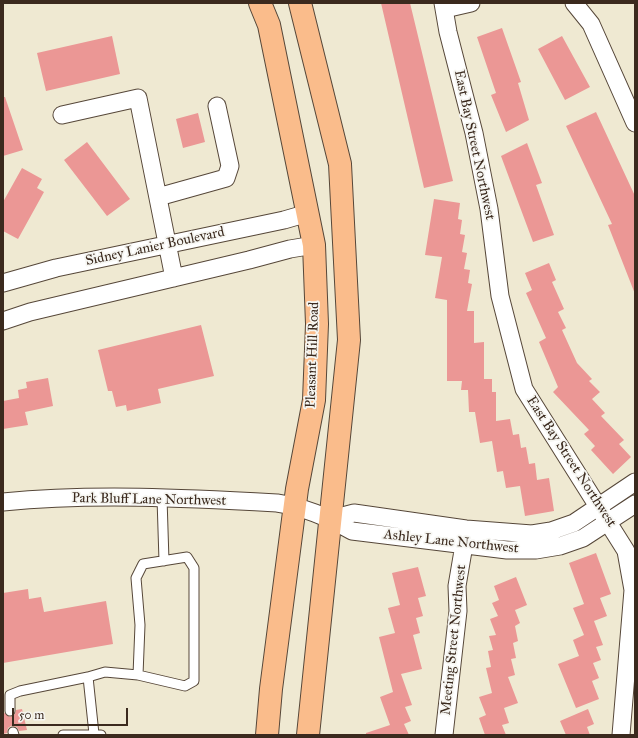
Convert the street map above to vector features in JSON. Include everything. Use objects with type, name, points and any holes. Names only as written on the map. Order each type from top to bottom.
[{"type":"highway","name":"Pleasant Hill Road","points":[[260,3],[268,25],[314,245],[317,324],[314,400],[294,506],[271,689],[267,735]]},
{"type":"highway","points":[[300,3],[340,164],[349,340],[308,735]]},
{"type":"street","points":[[444,6],[471,3]]},
{"type":"street","points":[[574,3],[591,24],[635,123]]},
{"type":"street","name":"East Bay Street Northwest","points":[[444,6],[448,32],[479,156],[489,209],[500,296],[524,389],[626,551],[633,590],[621,735]]},
{"type":"street","points":[[62,115],[138,98],[174,278]]},
{"type":"street","points":[[158,197],[226,178],[230,166],[216,106]]},
{"type":"street","name":"Sidney Lanier Boulevard","points":[[3,283],[56,268],[308,213]]},
{"type":"street","points":[[3,321],[30,312],[290,249],[314,245]]},
{"type":"street","name":"Ashley Lane Northwest","points":[[331,519],[354,513],[466,529],[532,534],[551,531],[574,523],[635,482]]},
{"type":"street","name":"Park Bluff Lane Northwest","points":[[3,502],[32,499],[162,498],[277,503],[294,506]]},
{"type":"street","name":"Ashley Lane Northwest","points":[[294,506],[331,519],[352,531],[507,550],[536,550],[560,546],[583,538],[635,504]]},
{"type":"street","name":"Meeting Street Northwest","points":[[444,735],[458,611],[457,586],[464,545]]},
{"type":"lane","points":[[162,498],[164,561]]},
{"type":"lane","points":[[10,711],[10,695],[20,691],[105,672],[138,676],[185,686],[194,681],[194,568],[187,557],[143,564],[136,578],[140,624],[138,676]]},
{"type":"lane","points":[[64,735],[97,734],[88,677]]},
{"type":"building","points":[[381,3],[410,3],[453,181],[424,188]]},
{"type":"building","points":[[502,28],[521,82],[518,83],[529,120],[506,132],[491,95],[496,93],[477,37]]},
{"type":"building","points":[[112,36],[120,74],[46,91],[37,53]]},
{"type":"building","points":[[562,36],[590,87],[565,100],[538,49]]},
{"type":"building","points":[[3,97],[5,97],[23,150],[3,156]]},
{"type":"building","points":[[596,112],[635,196],[635,294],[608,225],[612,224],[566,126]]},
{"type":"building","points":[[198,113],[205,142],[183,148],[176,119]]},
{"type":"building","points":[[87,142],[130,199],[107,216],[64,160]]},
{"type":"building","points":[[527,143],[542,183],[536,185],[554,235],[533,242],[501,156]]},
{"type":"building","points":[[22,168],[42,179],[37,188],[44,192],[18,239],[3,231],[3,202]]},
{"type":"building","points":[[434,199],[460,203],[458,219],[462,220],[460,234],[465,235],[462,252],[467,253],[464,269],[470,270],[468,283],[472,284],[467,311],[474,311],[474,343],[484,342],[484,379],[492,379],[492,392],[496,392],[496,421],[510,419],[513,435],[519,434],[521,448],[526,447],[529,464],[535,463],[537,480],[549,478],[554,511],[525,516],[520,486],[506,488],[503,471],[497,472],[492,441],[480,443],[475,412],[469,412],[468,390],[461,390],[462,381],[447,381],[447,300],[435,298],[442,257],[425,255]]},
{"type":"building","points":[[549,263],[556,280],[552,282],[564,309],[558,312],[566,328],[562,330],[577,363],[592,379],[589,381],[600,392],[592,399],[605,413],[601,416],[624,440],[619,444],[631,457],[613,474],[591,450],[595,446],[584,434],[589,430],[553,392],[558,387],[539,342],[546,338],[526,293],[532,290],[525,273]]},
{"type":"building","points":[[201,325],[214,376],[158,389],[161,403],[127,411],[126,405],[116,407],[112,391],[108,391],[98,350]]},
{"type":"building","points":[[48,378],[53,406],[25,412],[28,425],[3,429],[3,401],[19,398],[18,390],[27,388],[26,382]]},
{"type":"building","points":[[596,553],[611,594],[600,598],[607,616],[594,621],[603,645],[596,647],[601,660],[593,663],[599,678],[592,681],[599,699],[576,708],[558,664],[579,656],[573,640],[584,635],[573,608],[584,604],[569,563]]},
{"type":"building","points":[[418,567],[426,596],[418,598],[423,616],[416,618],[420,633],[413,635],[422,669],[401,674],[412,705],[405,707],[411,721],[404,724],[409,735],[366,735],[366,733],[390,725],[380,697],[393,692],[379,637],[395,633],[388,608],[400,605],[392,573]]},
{"type":"building","points":[[516,577],[527,605],[515,610],[520,623],[515,626],[518,641],[513,643],[516,658],[511,659],[515,675],[508,677],[518,703],[504,708],[509,723],[502,725],[506,735],[485,735],[479,718],[486,715],[479,697],[492,693],[486,668],[491,667],[488,651],[493,650],[489,636],[496,635],[490,619],[498,616],[492,603],[499,600],[494,586]]},
{"type":"building","points":[[28,589],[29,599],[41,597],[44,612],[106,601],[113,644],[3,663],[3,593]]},
{"type":"building","points":[[22,709],[27,730],[19,731],[17,727],[11,726],[8,728],[7,733],[3,734],[3,712],[10,717],[15,714],[16,710]]},
{"type":"building","points":[[588,709],[594,724],[587,727],[590,735],[566,735],[560,721]]}]
